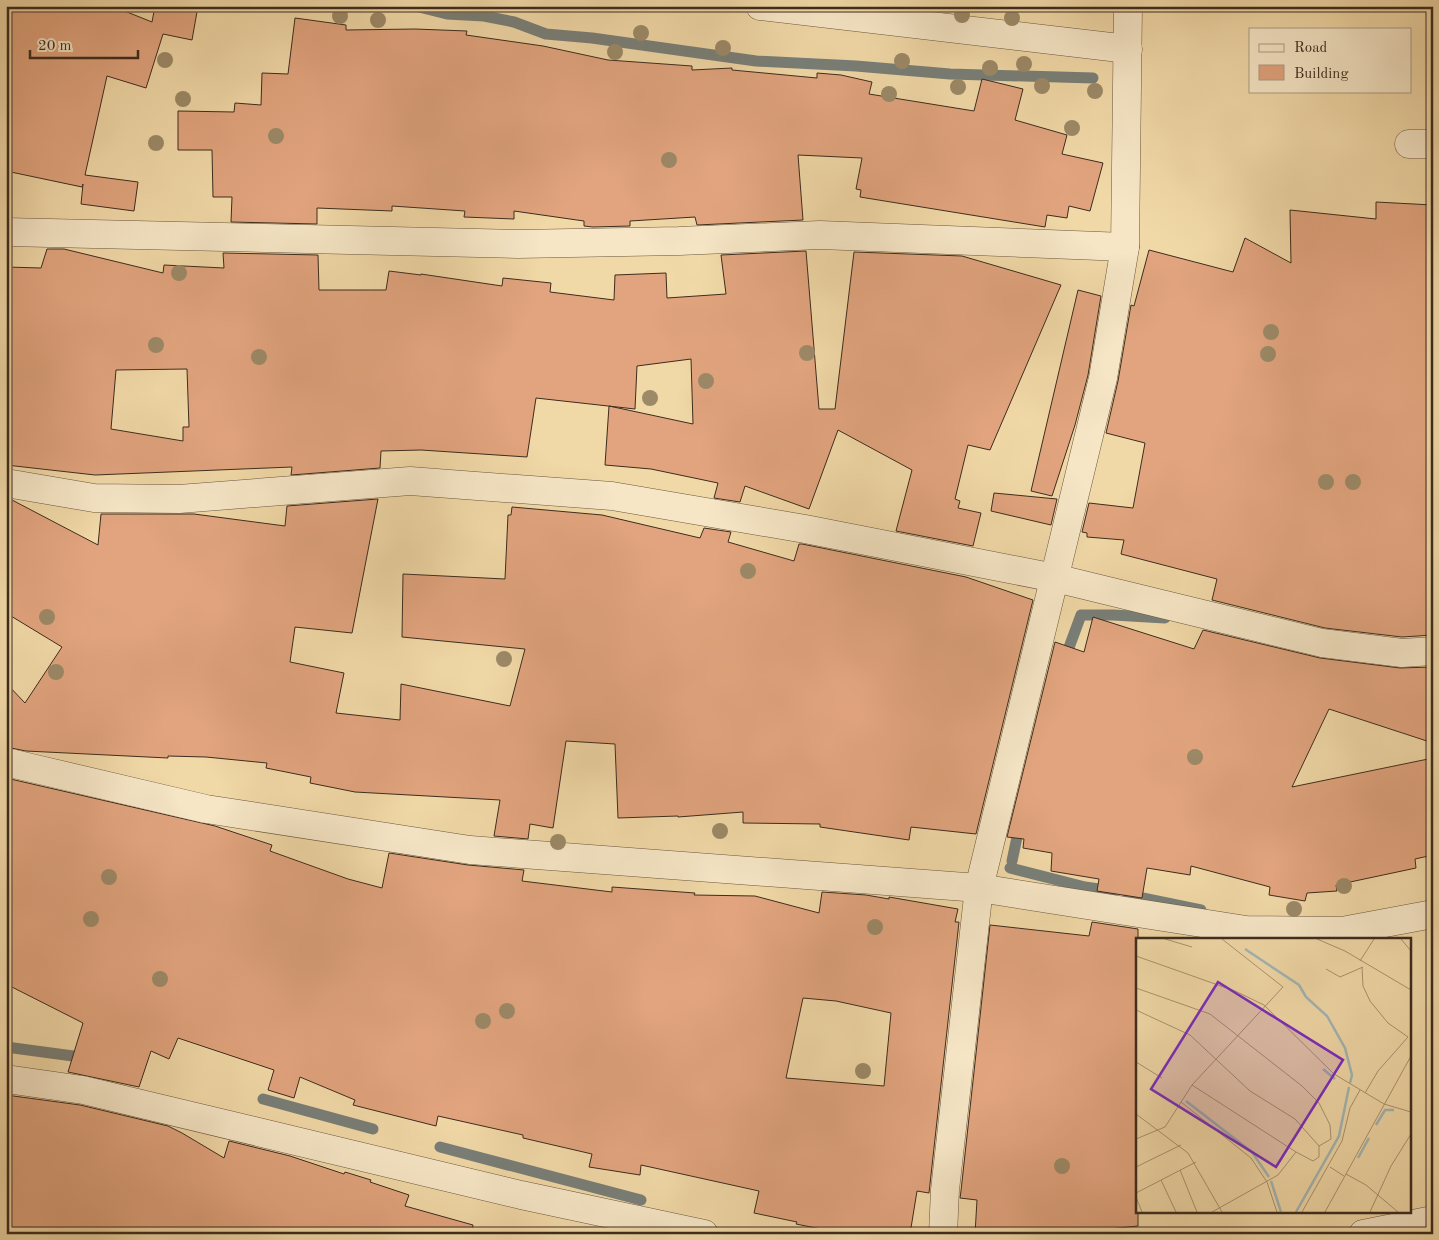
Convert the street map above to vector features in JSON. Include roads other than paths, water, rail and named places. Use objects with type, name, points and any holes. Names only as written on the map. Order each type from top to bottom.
[{"type":"street","points":[[760,6],[1128,49]]},
{"type":"street","points":[[943,1234],[945,1190],[979,888],[1103,378],[1125,247],[1128,6]]},
{"type":"street","points":[[6,232],[518,244],[678,241],[820,235],[1125,247]]},
{"type":"street","points":[[6,483],[103,498],[179,499],[410,481],[612,496],[806,529],[1055,578],[1322,643],[1402,653],[1433,651]]},
{"type":"street","points":[[6,762],[206,809],[470,850],[979,888],[1246,930],[1342,931],[1433,914]]},
{"type":"street","points":[[6,1079],[83,1090],[521,1196],[704,1234]]},
{"type":"street","points":[[1363,1234],[1433,1220]]},
{"type":"waterway","points":[[415,6],[447,14],[484,16],[514,22],[546,34],[592,38],[756,61],[856,66],[950,74],[1093,78]]},
{"type":"waterway","points":[[1064,661],[1081,615],[1165,618]]},
{"type":"waterway","points":[[1012,861],[1020,823]]},
{"type":"waterway","points":[[1010,868],[1085,887],[1113,891]]},
{"type":"waterway","points":[[1128,895],[1201,910]]},
{"type":"waterway","points":[[6,1047],[88,1058]]},
{"type":"waterway","points":[[263,1099],[373,1129]]},
{"type":"waterway","points":[[440,1147],[641,1200]]}]
